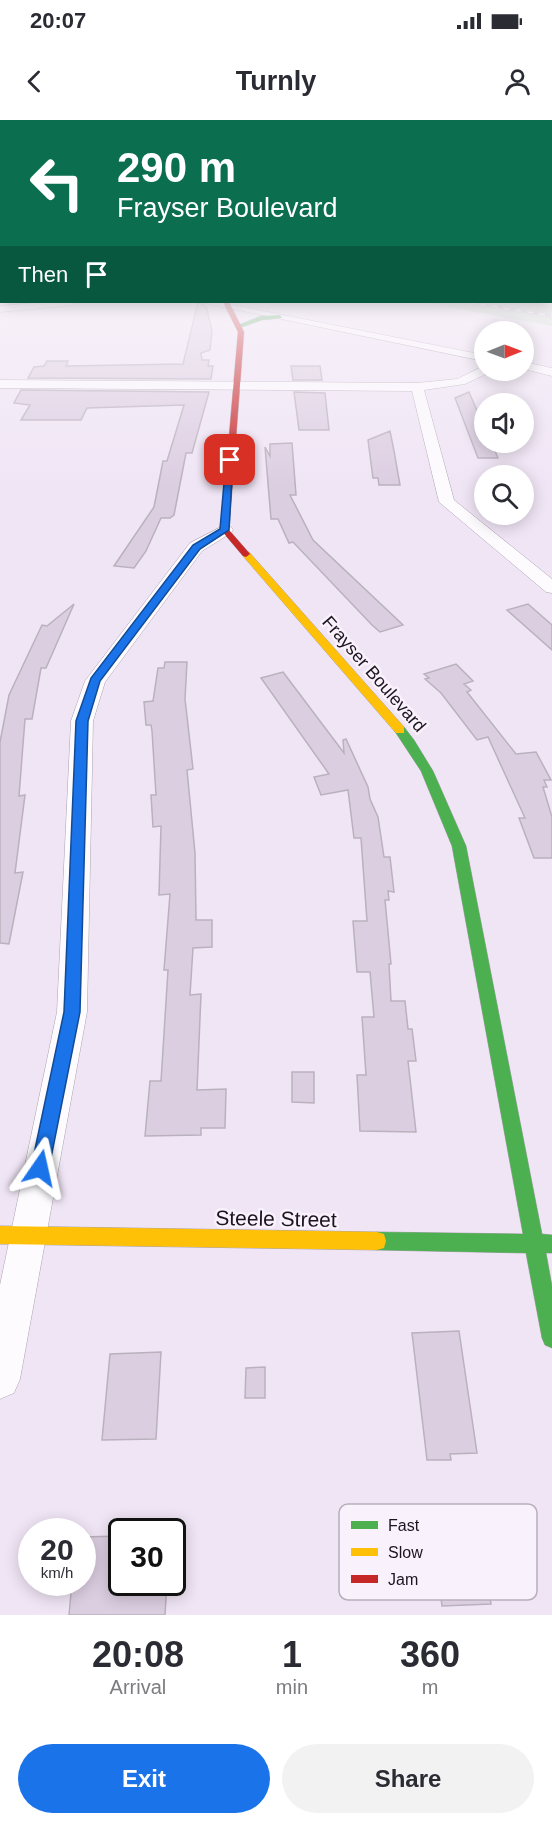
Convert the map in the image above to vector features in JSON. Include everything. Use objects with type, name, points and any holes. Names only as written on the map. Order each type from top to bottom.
[{"type":"main road","points":[[225,530],[240,347]]},
{"type":"main road","name":"Frayser Boulevard","points":[[225,530],[409,741],[438,793],[459,846],[532,1244],[552,1338]]},
{"type":"main road","name":"Steele Street","points":[[13,1235],[552,1244]]},
{"type":"street","points":[[428,347],[474,356]]},
{"type":"street","points":[[534,368],[552,372]]},
{"type":"street","points":[[1,386],[417,387],[453,384],[474,378]]},
{"type":"street","points":[[417,387],[447,502],[552,588]]},
{"type":"street","points":[[0,1379],[13,1235],[72,1012],[82,721],[95,681],[196,547],[225,530]]},
{"type":"building","points":[[187,347],[210,347],[210,350],[201,353],[202,360],[209,360],[208,366],[213,366],[211,379],[28,378],[34,367],[44,366],[47,361],[68,361],[66,366],[183,364]]},
{"type":"building","points":[[291,366],[320,366],[322,380],[293,380]]},
{"type":"building","points":[[21,390],[209,392],[192,453],[186,453],[174,515],[170,518],[161,518],[146,551],[134,568],[114,566],[154,507],[163,461],[167,461],[184,405],[87,408],[81,420],[21,420],[30,405],[14,403]]},
{"type":"building","points":[[294,392],[325,393],[329,430],[299,430]]},
{"type":"building","points":[[469,392],[474,404],[474,448],[455,398]]},
{"type":"building","points":[[390,431],[400,485],[379,485],[378,478],[373,478],[368,440]]},
{"type":"building","points":[[292,443],[296,495],[290,495],[313,540],[403,625],[380,632],[293,542],[289,543],[278,519],[271,519],[265,447],[270,456],[270,444]]},
{"type":"building","points":[[476,453],[496,453],[498,458],[478,458]]},
{"type":"building","points":[[74,604],[46,668],[41,668],[32,719],[25,719],[19,796],[25,795],[15,873],[23,872],[9,944],[0,943],[0,742],[9,695],[42,625],[47,626]]},
{"type":"building","points":[[528,604],[552,625],[552,650],[507,610]]},
{"type":"building","points":[[165,662],[187,662],[185,699],[193,769],[187,770],[195,853],[196,920],[212,920],[212,947],[193,948],[190,995],[201,994],[197,1090],[226,1089],[225,1128],[201,1128],[201,1135],[145,1136],[150,1081],[161,1081],[168,970],[164,970],[170,894],[159,895],[161,826],[153,827],[151,795],[156,795],[152,731],[151,725],[146,725],[144,702],[153,701],[158,668],[164,668]]},
{"type":"building","points":[[456,664],[473,681],[464,684],[471,690],[467,692],[516,754],[536,752],[551,780],[544,780],[547,787],[543,787],[552,817],[552,858],[534,858],[519,818],[525,818],[488,737],[477,740],[441,693],[425,679],[429,678],[424,674]]},
{"type":"building","points":[[283,672],[344,753],[343,740],[346,739],[368,787],[370,799],[378,817],[384,857],[390,857],[394,892],[388,891],[389,900],[385,900],[391,964],[389,964],[391,1001],[405,1001],[408,1029],[412,1029],[416,1061],[408,1061],[416,1132],[360,1131],[357,1075],[366,1075],[362,1017],[374,1017],[370,972],[357,972],[353,921],[367,921],[361,838],[354,838],[348,790],[321,795],[314,777],[329,774],[261,678]]},
{"type":"building","points":[[292,1072],[314,1072],[314,1103],[292,1102]]},
{"type":"building","points":[[459,1331],[477,1453],[450,1454],[451,1460],[427,1460],[412,1333]]},
{"type":"building","points":[[161,1352],[156,1439],[102,1440],[110,1354]]},
{"type":"building","points":[[265,1367],[265,1398],[245,1398],[246,1368]]},
{"type":"building","points":[[108,1536],[108,1596],[166,1596],[165,1615],[69,1615],[71,1596],[96,1596],[96,1537]]},
{"type":"building","points":[[441,1600],[490,1600],[491,1604],[442,1606]]},
{"type":"traffic: fast","points":[[400,730],[427,771],[459,846],[552,1338]]},
{"type":"traffic: fast","points":[[377,1241],[552,1244]]},
{"type":"traffic: slow","points":[[246,554],[400,730]]},
{"type":"traffic: slow","points":[[0,1235],[377,1241]]},
{"type":"traffic: jam","points":[[240,347],[225,530],[246,554]]},
{"type":"route","points":[[40,1168],[72,1012],[82,721],[95,681],[196,547],[225,530],[230,460]]}]
